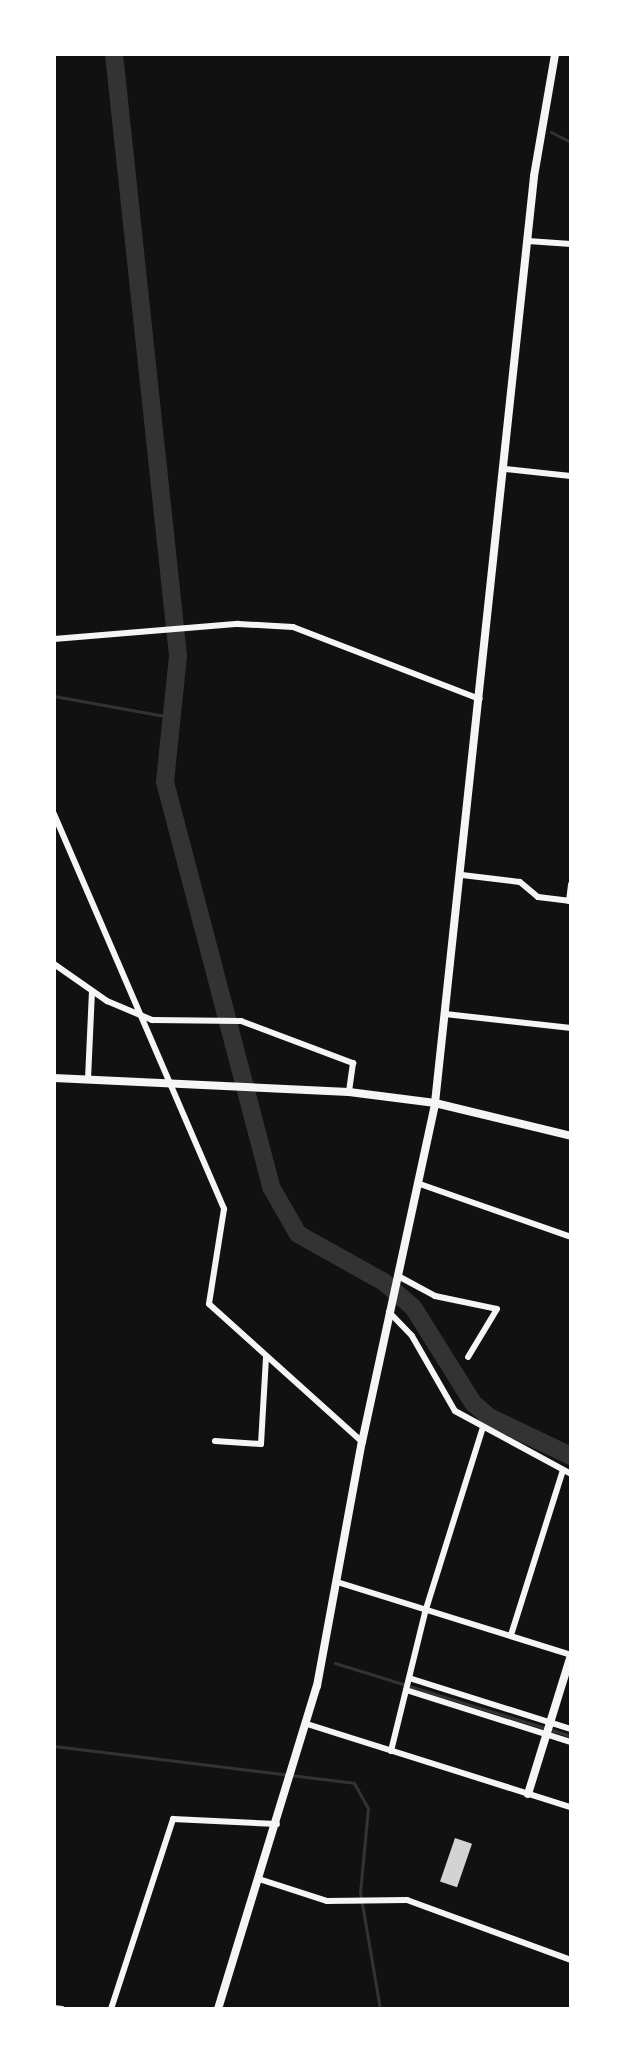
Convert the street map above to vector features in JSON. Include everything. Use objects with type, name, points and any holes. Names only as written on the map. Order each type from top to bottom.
[{"type":"street","points":[[218,2009],[307,1724],[362,1442],[435,1103],[506,469],[528,241],[555,54]]},
{"type":"street","points":[[528,241],[571,244]]},
{"type":"street","points":[[506,469],[571,476]]},
{"type":"street","points":[[54,639],[187,628],[293,627],[481,700]]},
{"type":"street","points":[[54,814],[166,1083],[224,1209],[209,1304],[362,1442]]},
{"type":"street","points":[[462,875],[520,882],[538,897],[570,901],[571,884]]},
{"type":"street","points":[[54,964],[92,991],[138,1015],[205,1024],[241,1021],[353,1063],[349,1092]]},
{"type":"street","points":[[88,1079],[92,991]]},
{"type":"street","points":[[445,1014],[571,1028]]},
{"type":"street","points":[[54,1078],[349,1092],[435,1103],[571,1136]]},
{"type":"street","points":[[417,1183],[571,1237]]},
{"type":"street","points":[[398,1276],[435,1296],[497,1309],[468,1357]]},
{"type":"street","points":[[389,1312],[412,1336],[455,1411],[482,1430],[571,1474]]},
{"type":"street","points":[[215,1441],[261,1444],[266,1358]]},
{"type":"street","points":[[391,1751],[426,1609],[482,1430]]},
{"type":"street","points":[[511,1635],[563,1470]]},
{"type":"street","points":[[337,1582],[571,1655],[528,1794]]},
{"type":"street","points":[[409,1678],[571,1729]]},
{"type":"street","points":[[406,1690],[571,1742]]},
{"type":"street","points":[[307,1724],[571,1807]]},
{"type":"street","points":[[111,2009],[173,1819],[277,1824]]},
{"type":"street","points":[[259,1879],[327,1901],[407,1900],[571,1960]]},
{"type":"street","points":[[54,2008],[62,2009]]},
{"type":"building","points":[[455,1838],[472,1844],[457,1887],[440,1881]]},
{"type":"waterway","points":[[114,54],[178,656],[165,782],[271,1187],[298,1234],[384,1282],[413,1307],[473,1403],[489,1417],[571,1456]]},
{"type":"waterway","points":[[551,132],[571,142]]},
{"type":"waterway","points":[[54,696],[170,717]]},
{"type":"waterway","points":[[335,1663],[571,1736]]},
{"type":"waterway","points":[[54,1746],[354,1783],[368,1808],[360,1892],[380,2009]]}]
